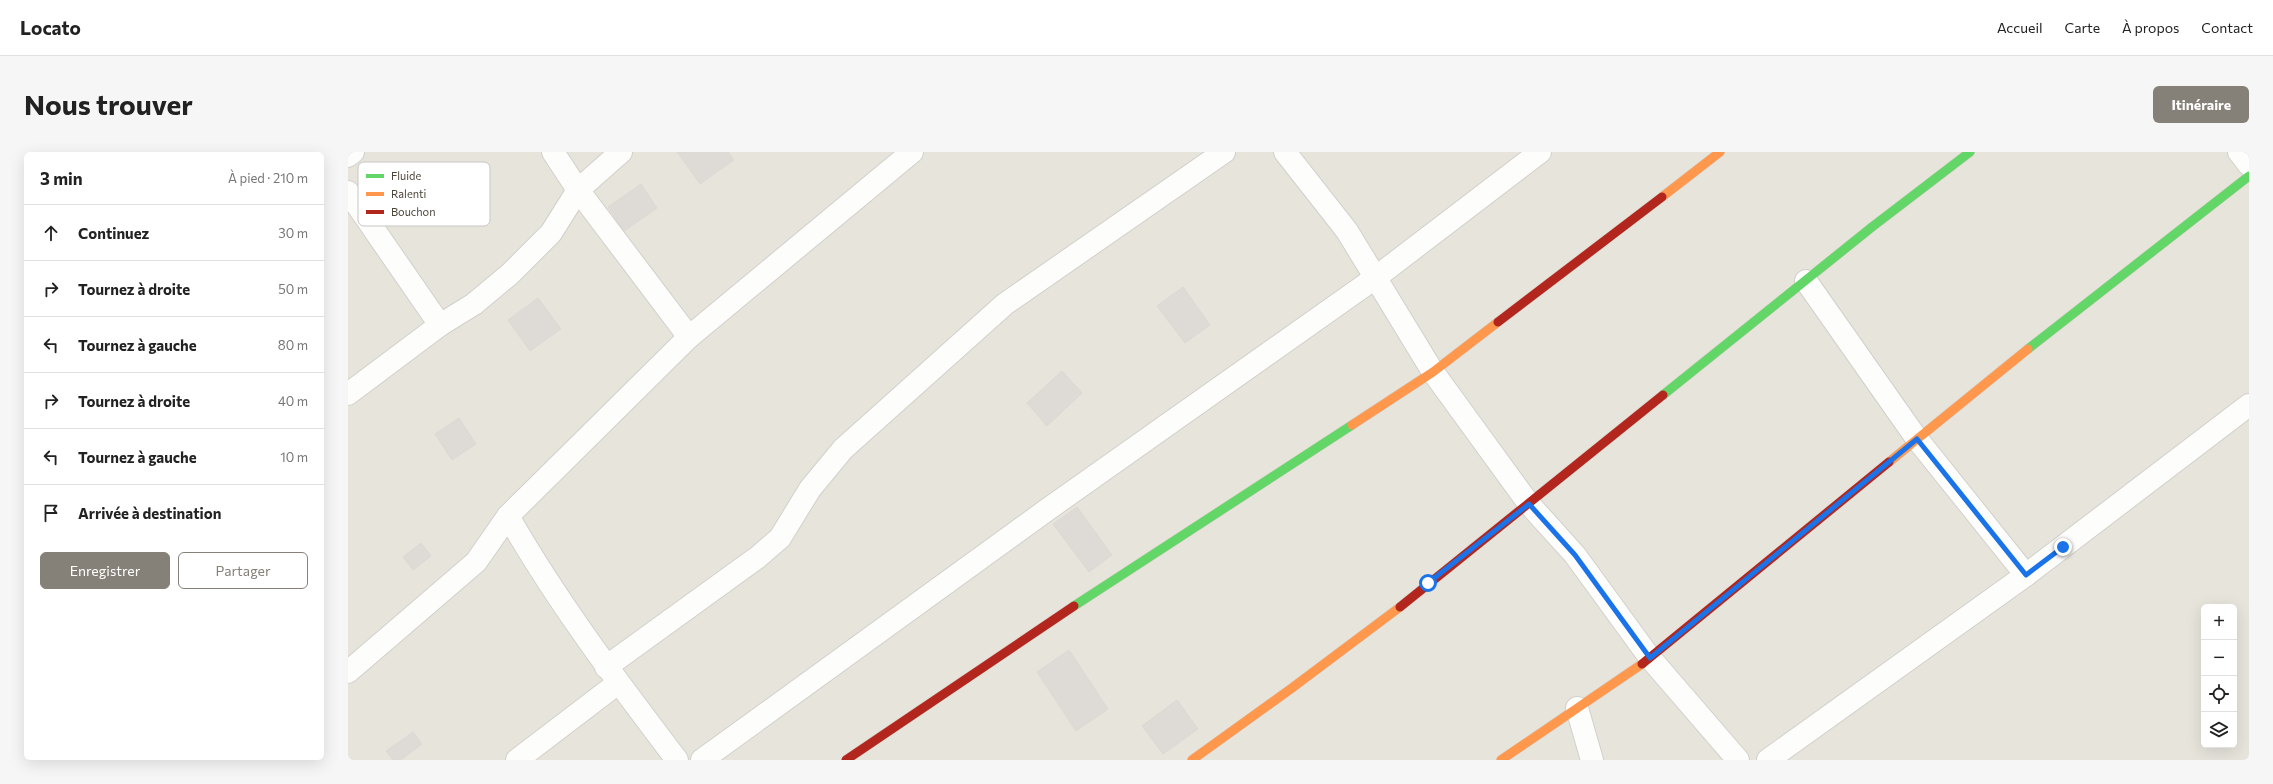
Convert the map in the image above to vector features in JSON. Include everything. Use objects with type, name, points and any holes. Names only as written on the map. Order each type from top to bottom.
[{"type":"street","points":[[348,156],[353,152]]},
{"type":"street","points":[[553,152],[578,190],[689,337]]},
{"type":"street","points":[[348,394],[440,325],[474,304],[510,274],[551,233],[578,190],[622,152]]},
{"type":"street","points":[[348,672],[476,562],[508,516],[689,337],[912,152]]},
{"type":"street","points":[[517,760],[612,675],[780,538],[810,489],[843,449],[1005,304],[1224,152]]},
{"type":"street","points":[[1285,152],[1347,232],[1433,372],[1529,504],[1575,555],[1650,658],[1738,760]]},
{"type":"street","points":[[702,760],[1037,517],[1375,278],[1540,152]]},
{"type":"street","points":[[846,760],[1078,603],[1433,372],[1720,152]]},
{"type":"street","points":[[1192,760],[1316,672],[1529,504],[1881,219],[1970,152]]},
{"type":"street","points":[[2239,152],[2249,165]]},
{"type":"street","points":[[1500,760],[1650,658],[1917,439],[2249,176]]},
{"type":"street","points":[[348,192],[358,206]]},
{"type":"street","points":[[372,226],[440,325]]},
{"type":"street","points":[[1806,281],[1917,439],[2026,575]]},
{"type":"street","points":[[1768,760],[2026,575],[2249,405]]},
{"type":"street","points":[[508,516],[533,558],[612,675],[677,760]]},
{"type":"street","points":[[1577,708],[1592,760]]},
{"type":"shaded area","points":[[348,152],[2249,152],[2249,760],[348,760]]},
{"type":"building","points":[[677,152],[728,152],[734,160],[700,184]]},
{"type":"building","points":[[641,184],[657,208],[624,231],[608,207]]},
{"type":"building","points":[[1183,287],[1210,325],[1185,343],[1157,306]]},
{"type":"building","points":[[538,298],[561,329],[530,351],[508,320]]},
{"type":"building","points":[[1062,371],[1082,393],[1047,426],[1027,403]]},
{"type":"building","points":[[459,418],[476,444],[452,460],[435,434]]},
{"type":"building","points":[[1077,507],[1112,555],[1089,572],[1053,524]]},
{"type":"building","points":[[421,543],[431,556],[413,570],[403,557]]},
{"type":"building","points":[[1069,650],[1108,709],[1076,731],[1037,672]]},
{"type":"building","points":[[1177,700],[1198,729],[1163,754],[1142,726]]},
{"type":"building","points":[[413,732],[422,744],[401,760],[393,760],[386,751]]},
{"type":"traffic: fast","points":[[1663,395],[1872,227],[1970,152]]},
{"type":"traffic: fast","points":[[2028,349],[2249,176]]},
{"type":"traffic: fast","points":[[1074,606],[1352,425]]},
{"type":"traffic: slow","points":[[1662,197],[1720,152]]},
{"type":"traffic: slow","points":[[1352,425],[1433,372],[1498,322]]},
{"type":"traffic: slow","points":[[1889,462],[2028,349]]},
{"type":"traffic: slow","points":[[1192,760],[1292,688],[1400,607]]},
{"type":"traffic: slow","points":[[1501,760],[1642,664]]},
{"type":"traffic: jam","points":[[1498,322],[1662,197]]},
{"type":"traffic: jam","points":[[1400,607],[1663,395]]},
{"type":"traffic: jam","points":[[1642,664],[1889,462]]},
{"type":"traffic: jam","points":[[846,760],[1074,606]]},
{"type":"route","points":[[1428,583],[1529,504],[1575,555],[1650,658],[1917,439],[2026,575],[2063,547]]}]
